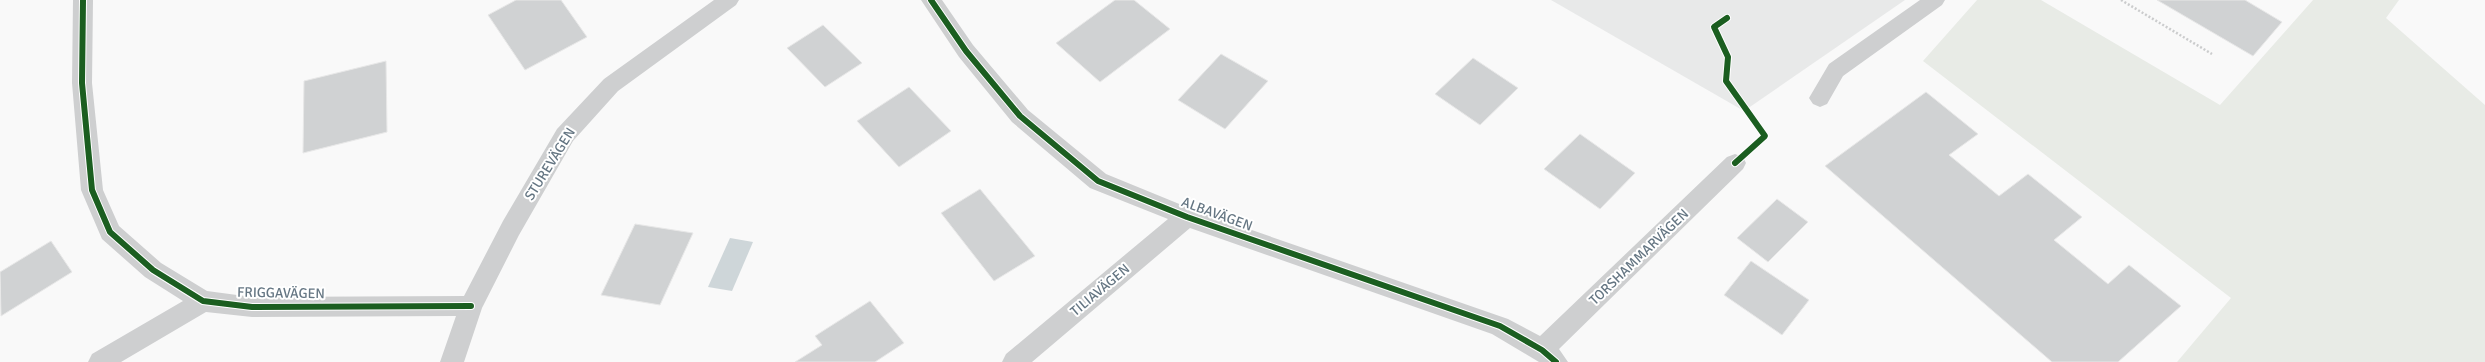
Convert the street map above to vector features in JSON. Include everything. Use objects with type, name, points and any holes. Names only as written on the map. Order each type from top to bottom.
[{"type":"street","name":"FRIGGAVÄGEN","points":[[83,0],[82,83],[92,190],[110,232],[153,270],[203,301],[252,307],[471,306]]},
{"type":"street","name":"STUREVÄGEN","points":[[452,362],[471,306],[511,228],[565,135],[611,85],[729,0]]},
{"type":"street","name":"ALBAVÄGEN","points":[[931,0],[966,51],[1020,116],[1098,181],[1187,217],[1500,326],[1549,356]]},
{"type":"street","points":[[1820,98],[1836,70],[1935,0]]},
{"type":"street","name":"TORSHAMMARVÄGEN","points":[[1549,356],[1735,163]]},
{"type":"street","name":"TILIAVÄGEN","points":[[1014,362],[1187,217]]},
{"type":"street","points":[[100,362],[203,301]]},
{"type":"path","points":[[2121,0],[2212,54]]},
{"type":"shaded area","points":[[1551,0],[1905,0],[1744,111]]},
{"type":"shaded area","points":[[1977,0],[2041,0],[2220,105],[2313,0],[2399,0],[2386,18],[2485,105],[2485,362],[2177,362],[2231,298],[1923,61]]},
{"type":"shaded area","points":[[730,238],[753,242],[732,291],[708,287]]},
{"type":"building","points":[[516,0],[561,0],[587,37],[525,70],[488,15]]},
{"type":"building","points":[[1115,0],[1134,0],[1170,29],[1100,82],[1056,43]]},
{"type":"building","points":[[2157,0],[2245,0],[2282,22],[2253,56]]},
{"type":"building","points":[[823,25],[862,63],[825,87],[787,48]]},
{"type":"building","points":[[1221,54],[1268,81],[1225,129],[1178,100]]},
{"type":"building","points":[[1473,58],[1518,88],[1480,125],[1435,94]]},
{"type":"building","points":[[386,61],[387,132],[303,153],[304,81]]},
{"type":"building","points":[[909,87],[951,131],[899,167],[857,121]]},
{"type":"building","points":[[1926,92],[1978,134],[1949,155],[1999,196],[2028,174],[2082,217],[2054,240],[2108,284],[2129,265],[2181,306],[2118,362],[2052,362],[1825,166]]},
{"type":"building","points":[[1580,134],[1635,173],[1600,209],[1544,169]]},
{"type":"building","points":[[980,189],[1035,256],[994,281],[941,213]]},
{"type":"building","points":[[1777,199],[1808,222],[1768,262],[1737,238]]},
{"type":"building","points":[[635,224],[693,233],[660,305],[601,295]]},
{"type":"building","points":[[51,241],[72,272],[1,316],[0,272]]},
{"type":"building","points":[[1751,261],[1809,300],[1782,335],[1724,295]]},
{"type":"building","points":[[870,301],[904,343],[875,362],[795,362],[822,345],[815,336]]},
{"type":"cycle path","points":[[83,0],[82,83],[92,190],[110,232],[153,270],[203,301],[252,307],[471,306]]},
{"type":"cycle path","points":[[931,0],[966,51],[1020,116],[1098,181],[1187,217],[1500,326],[1542,350],[1556,362]]},
{"type":"cycle path","points":[[1727,18],[1714,27],[1728,57],[1726,81],[1765,136],[1735,163]]}]
